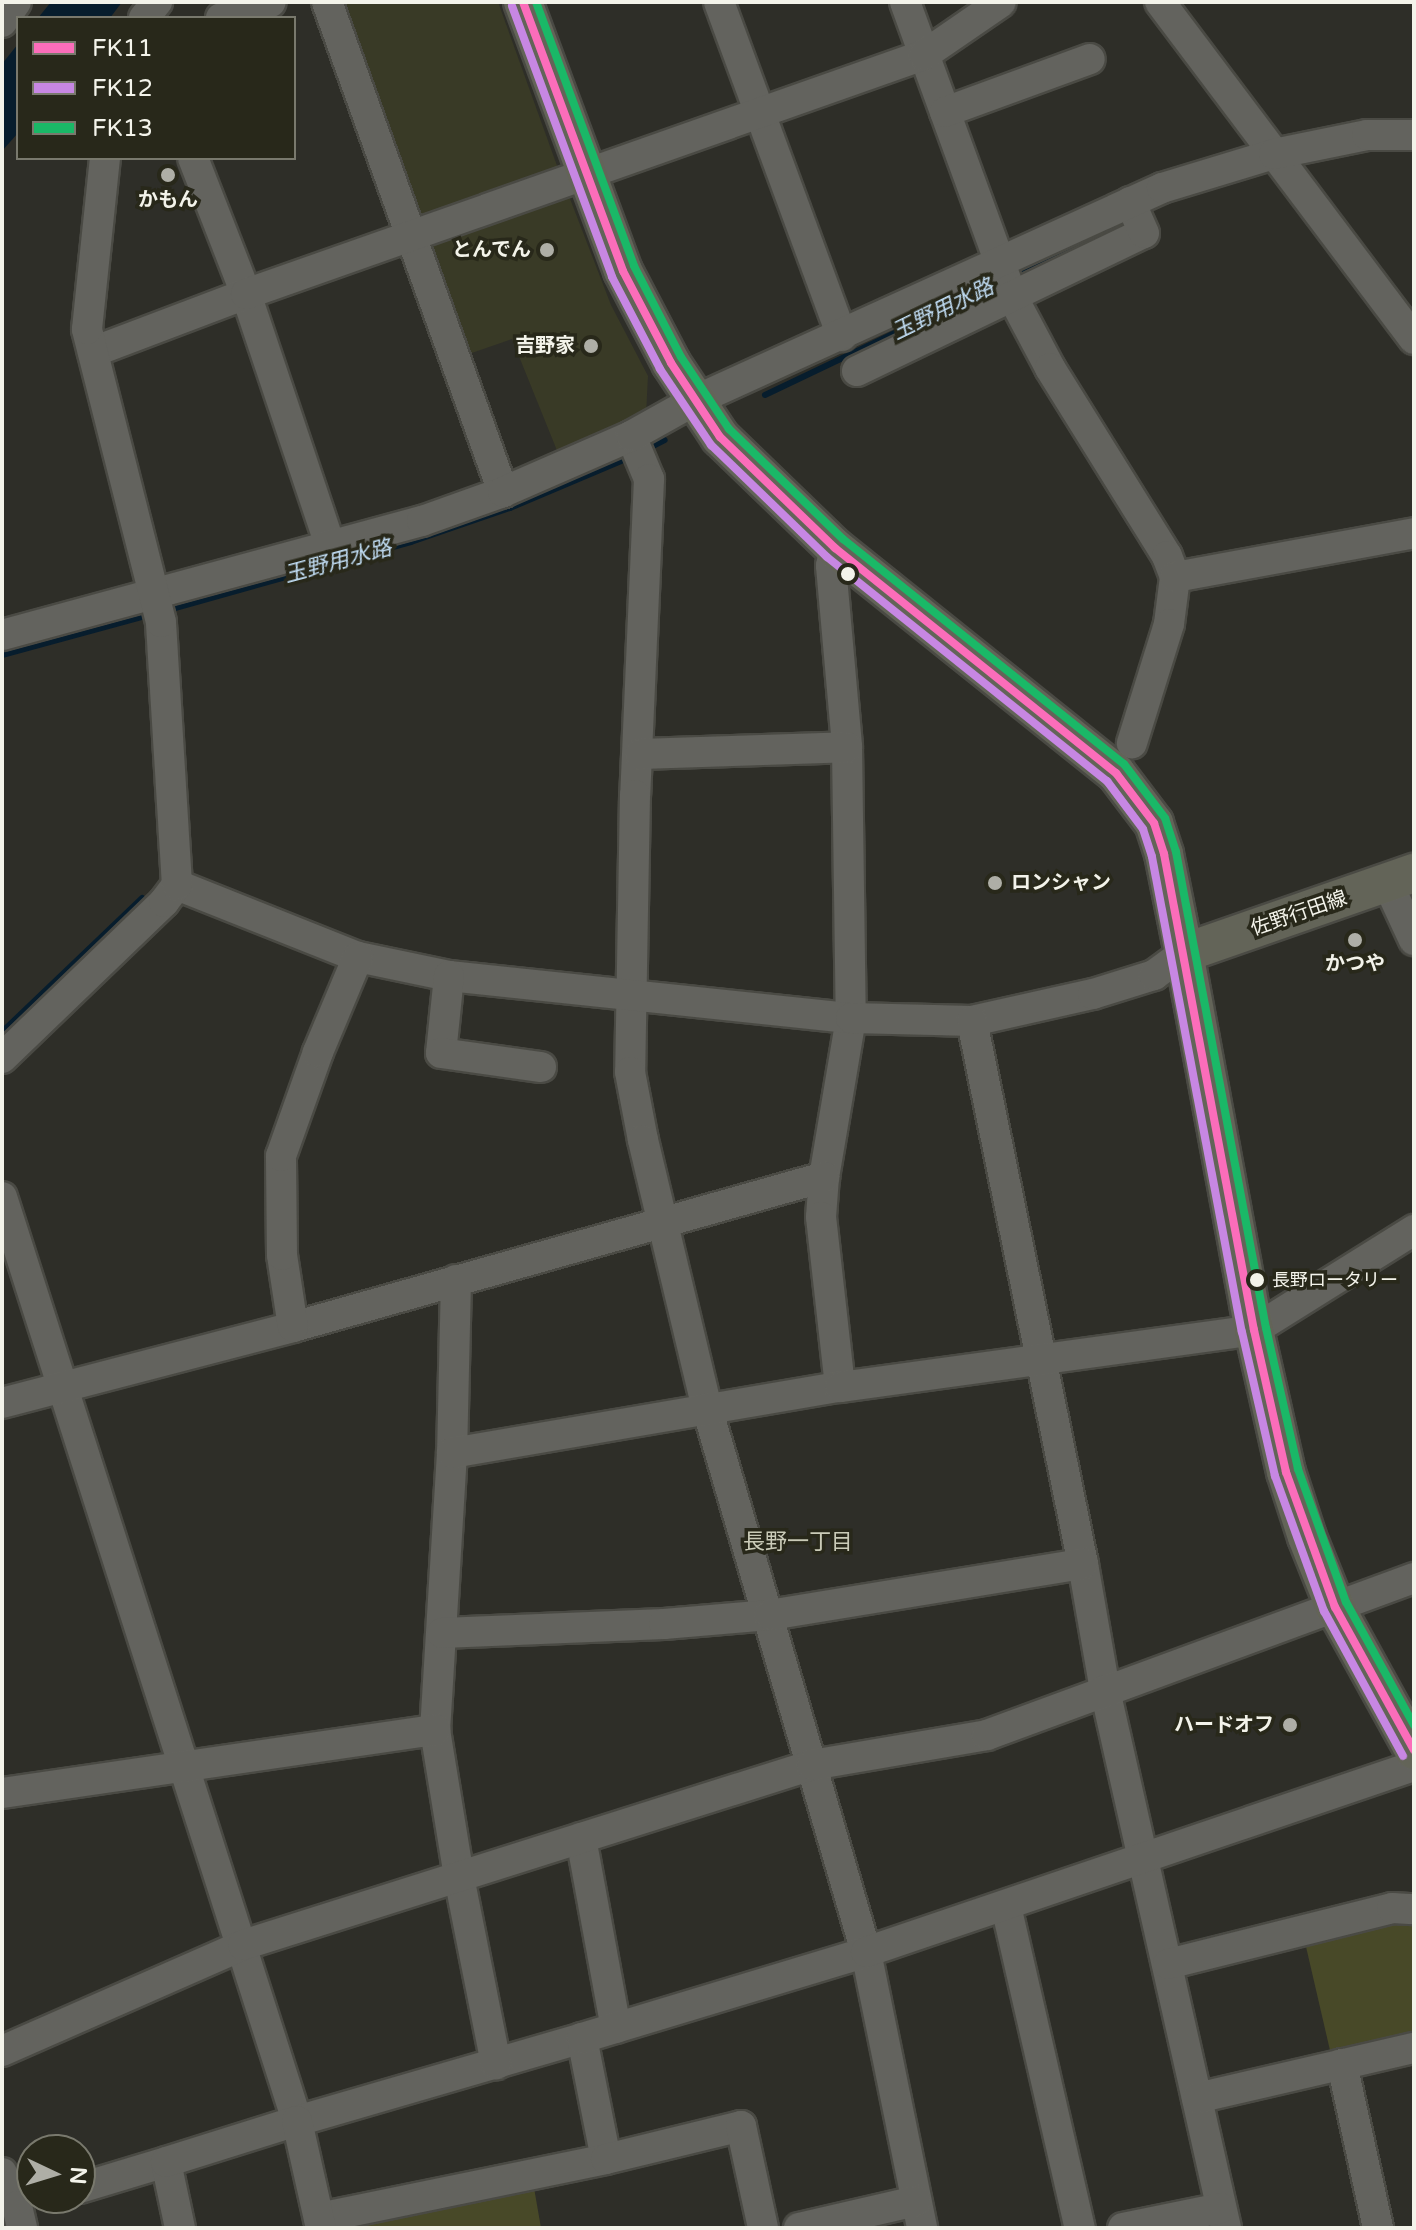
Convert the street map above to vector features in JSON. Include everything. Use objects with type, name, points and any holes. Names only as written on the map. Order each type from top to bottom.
[{"type":"main road","points":[[523,2],[623,271],[646,319],[694,401],[720,437],[835,548],[1116,773],[1136,794],[1154,823],[1164,854],[1254,1330],[1286,1472],[1307,1537],[1335,1607],[1414,1750]]},
{"type":"main road","name":"佐野行田線","points":[[1184,953],[1401,879]]},
{"type":"street","points":[[2,22],[16,2]]},
{"type":"street","points":[[227,16],[271,2]]},
{"type":"street","points":[[327,2],[503,492]]},
{"type":"street","points":[[719,2],[842,336]]},
{"type":"street","points":[[905,2],[1007,280],[1050,368],[1167,556],[1175,577],[1169,624],[1132,743]]},
{"type":"street","points":[[93,352],[246,294],[924,55],[1001,2]]},
{"type":"street","points":[[1160,2],[1414,339]]},
{"type":"street","points":[[945,112],[1090,59]]},
{"type":"street","points":[[857,371],[1130,202],[1205,174],[1274,154],[1367,135],[1414,135]]},
{"type":"street","points":[[2,1058],[164,902],[177,885],[158,606],[87,329],[105,160]]},
{"type":"street","points":[[194,160],[246,294],[330,545]]},
{"type":"street","points":[[2,635],[158,606],[330,545],[422,521],[637,447],[694,401],[842,336],[1007,280]]},
{"type":"street","points":[[637,447],[649,479],[630,993],[630,1072],[707,1408],[866,1952],[919,2215],[799,2228]]},
{"type":"street","points":[[1175,577],[1414,533]]},
{"type":"street","points":[[835,548],[831,566],[847,747],[851,1018],[824,1177],[821,1217],[840,1387]]},
{"type":"street","points":[[640,754],[847,747]]},
{"type":"street","points":[[1401,879],[1414,940]]},
{"type":"street","points":[[177,885],[358,957],[449,976],[851,1018],[972,1021],[1093,994],[1154,975],[1184,953]]},
{"type":"street","points":[[293,1327],[282,1255],[281,1156],[318,1052],[358,957]]},
{"type":"street","points":[[449,976],[441,1053],[541,1067]]},
{"type":"street","points":[[972,1021],[1083,1564],[1105,1690],[1224,2218],[1123,2228]]},
{"type":"street","points":[[2,1403],[293,1327],[824,1177]]},
{"type":"street","points":[[2,1197],[64,1385],[182,1768],[243,1945],[297,2121],[320,2223],[741,2126],[763,2228]]},
{"type":"street","points":[[452,1453],[840,1387],[1254,1330],[1414,1230]]},
{"type":"street","points":[[456,1280],[452,1453],[435,1730],[459,1877],[496,2064]]},
{"type":"street","points":[[442,1633],[664,1624],[770,1615],[1083,1564]]},
{"type":"street","points":[[2,2051],[243,1945],[812,1765],[987,1735],[1414,1578]]},
{"type":"street","points":[[2,1793],[435,1730]]},
{"type":"street","points":[[96,2183],[866,1952],[1145,1860],[1414,1766]]},
{"type":"street","points":[[581,1838],[616,2028]]},
{"type":"street","points":[[1006,1906],[1080,2228]]},
{"type":"street","points":[[1168,1964],[1392,1908],[1414,1909]]},
{"type":"street","points":[[582,2038],[606,2159]]},
{"type":"street","points":[[1197,2098],[1414,2048]]},
{"type":"street","points":[[1342,2064],[1378,2228]]},
{"type":"street","points":[[166,2162],[180,2228]]},
{"type":"street","points":[[2,2173],[16,2201]]},
{"type":"shaded area","points":[[338,2],[498,2],[560,174],[422,223]]},
{"type":"shaded area","points":[[567,191],[611,305],[648,376],[646,415],[558,453],[512,339],[466,355],[424,242]]},
{"type":"shaded area","points":[[1414,1918],[1414,2039],[1332,2059],[1304,1938]]},
{"type":"shaded area","points":[[533,2182],[541,2228],[332,2228]]},
{"type":"water","points":[[51,2],[122,2],[112,16],[40,16]]},
{"type":"water","points":[[16,46],[16,135],[2,151],[2,64]]},
{"type":"waterway","name":"玉野用水路","points":[[1014,277],[1122,224]]},
{"type":"waterway","name":"玉野用水路","points":[[765,395],[1000,283]]},
{"type":"waterway","name":"玉野用水路","points":[[645,450],[665,440]]},
{"type":"waterway","name":"玉野用水路","points":[[168,610],[411,542],[510,508],[631,457]]},
{"type":"waterway","name":"玉野用水路","points":[[2,655],[149,615]]},
{"type":"waterway","points":[[2,1032],[142,898]]},
{"type":"transit line","name":"FK11","points":[[523,2],[623,271],[671,363],[720,437],[835,548],[1116,773],[1154,823],[1164,854],[1254,1330],[1286,1472],[1335,1607],[1414,1750]]},
{"type":"transit line","name":"FK13","points":[[536,2],[634,266],[681,357],[729,429],[843,539],[1124,764],[1165,818],[1176,852],[1266,1328],[1298,1469],[1346,1602],[1414,1725]]},
{"type":"transit line","name":"FK12","points":[[512,6],[612,277],[660,369],[711,445],[827,557],[1107,781],[1143,829],[1152,857],[1242,1332],[1275,1476],[1324,1611],[1403,1756]]},
{"type":"place","name":"かもん","points":[[168,175]]},
{"type":"place","name":"とんでん","points":[[547,250]]},
{"type":"place","name":"吉野家","points":[[591,346]]},
{"type":"place","name":"ロンシャン","points":[[995,883]]},
{"type":"place","name":"かつや","points":[[1355,940]]},
{"type":"place","name":"長野ロータリー","points":[[1257,1280]]},
{"type":"place","name":"ハードオフ","points":[[1290,1725]]},
{"type":"district","name":"長野一丁目","points":[[798,1543]]}]
